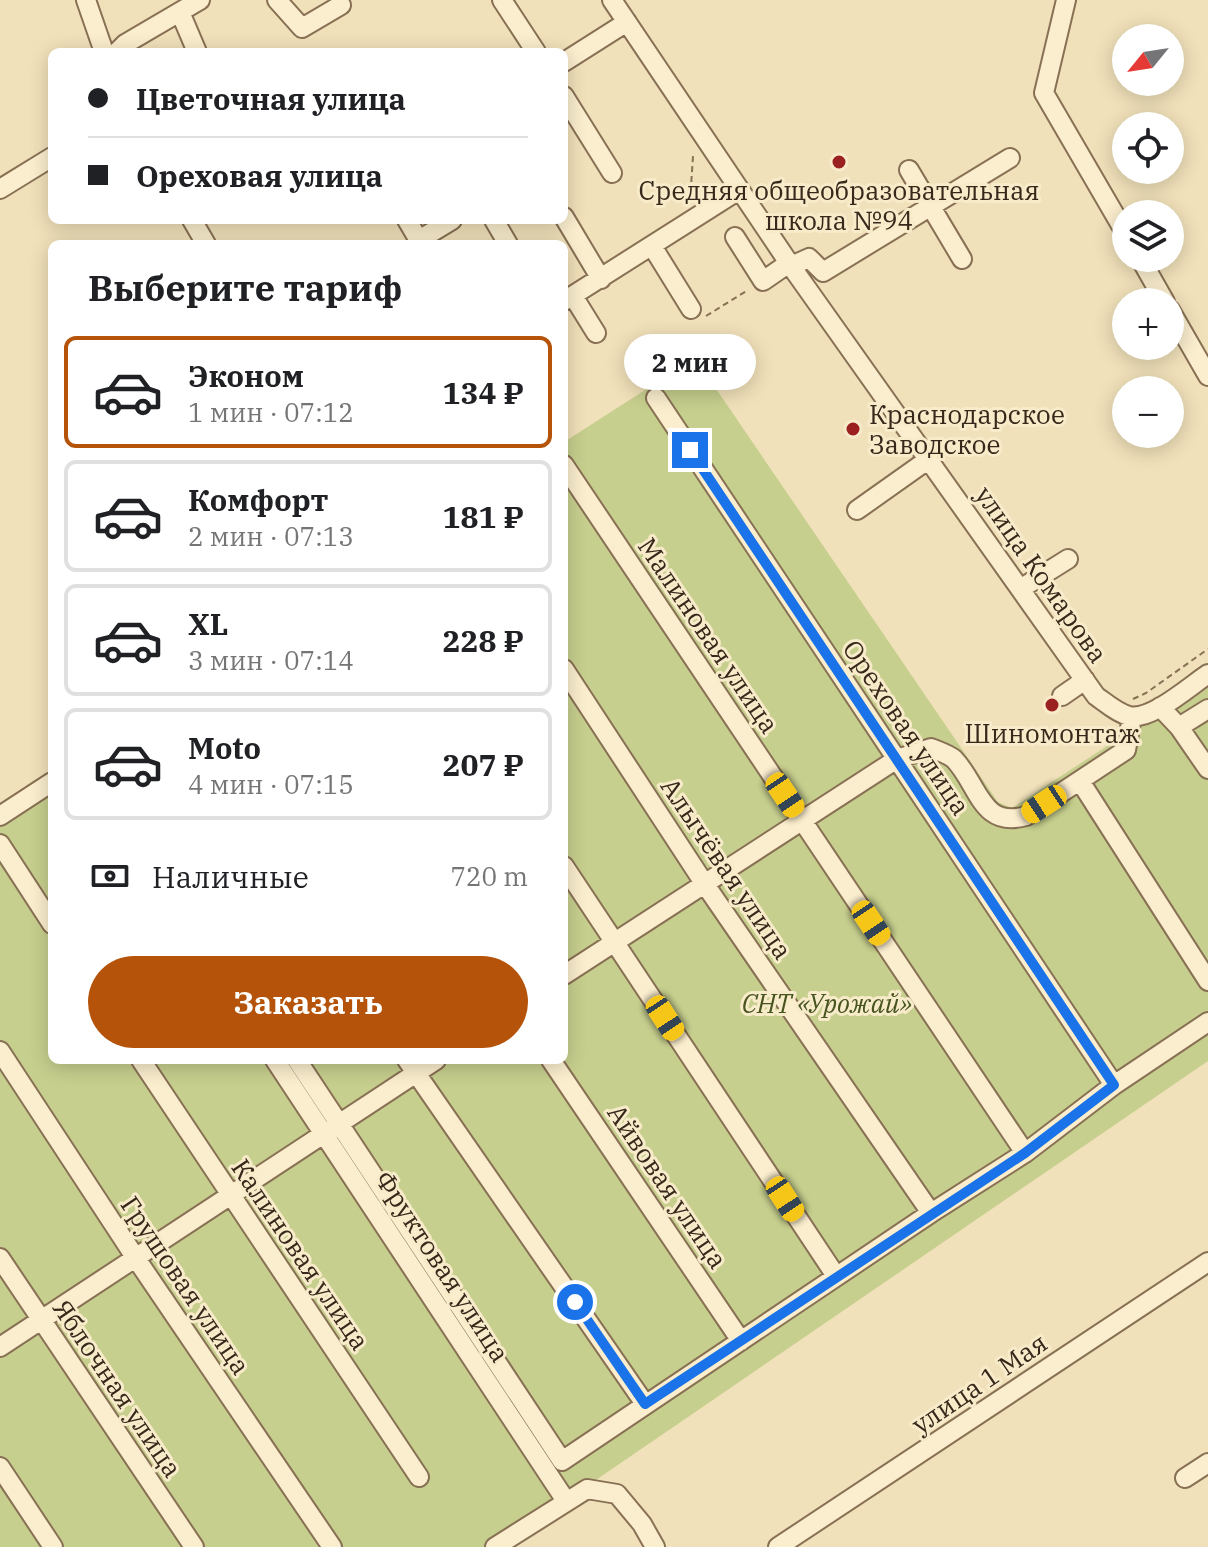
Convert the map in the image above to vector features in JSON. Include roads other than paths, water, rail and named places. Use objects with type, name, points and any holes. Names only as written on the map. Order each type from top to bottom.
[{"type":"street","points":[[86,0],[112,48]]},
{"type":"street","points":[[119,48],[200,0]]},
{"type":"street","points":[[277,0],[302,28],[341,5]]},
{"type":"street","points":[[502,0],[533,48]]},
{"type":"street","points":[[596,333],[568,299],[739,190],[612,0]]},
{"type":"street","points":[[1066,0],[1044,93],[1112,210]]},
{"type":"street","points":[[180,12],[195,48]]},
{"type":"street","points":[[568,59],[627,22]]},
{"type":"street","points":[[568,102],[612,173]]},
{"type":"street","points":[[735,237],[763,281],[809,258],[823,272],[1010,158]]},
{"type":"street","points":[[0,189],[48,159]]},
{"type":"street","points":[[909,170],[962,259]]},
{"type":"street","name":"улица Комарова","points":[[739,190],[1096,696],[1125,715]]},
{"type":"street","points":[[423,240],[446,224]]},
{"type":"street","points":[[568,224],[601,279]]},
{"type":"street","points":[[652,246],[691,309]]},
{"type":"street","points":[[1184,334],[1208,376]]},
{"type":"street","name":"Ореховая улица","points":[[656,398],[1114,1085]]},
{"type":"street","points":[[857,510],[929,459]]},
{"type":"street","name":"Малиновая улица","points":[[568,471],[1025,1153]]},
{"type":"street","points":[[1020,589],[1068,559]]},
{"type":"street","points":[[568,972],[897,759],[931,748],[952,757],[992,815],[1010,821],[1026,816],[1126,750],[1125,715],[1148,714],[1208,674]]},
{"type":"street","name":"Алычёвая улица","points":[[568,675],[704,883],[931,1213]]},
{"type":"street","points":[[1062,696],[1085,680]]},
{"type":"street","points":[[1160,707],[1179,727],[1208,769]]},
{"type":"street","points":[[1179,727],[1208,709]]},
{"type":"street","points":[[1080,781],[1208,981]]},
{"type":"street","points":[[0,816],[48,785]]},
{"type":"street","points":[[0,844],[48,918]]},
{"type":"street","points":[[568,872],[836,1276]]},
{"type":"street","points":[[299,1064],[331,1128],[562,1461],[1025,1153],[1114,1085],[1208,1022]]},
{"type":"street","name":"Грушовая улица","points":[[0,1051],[332,1547]]},
{"type":"street","name":"Калиновая улица","points":[[144,1064],[419,1477]]},
{"type":"street","name":"Фруктовая улица","points":[[278,1064],[331,1128],[566,1501]]},
{"type":"street","name":"Айвовая улица","points":[[554,1064],[741,1341]]},
{"type":"street","points":[[0,1347],[331,1128],[411,1067],[645,1404]]},
{"type":"street","name":"Яблочная улица","points":[[0,1258],[194,1547]]},
{"type":"street","name":"улица 1 Мая","points":[[778,1547],[1208,1262]]},
{"type":"street","points":[[1185,1478],[1208,1463]]},
{"type":"street","points":[[0,1467],[53,1547]]},
{"type":"street","points":[[495,1547],[587,1489],[617,1494],[642,1524],[655,1547]]},
{"type":"place","name":"Средняя общеобразовательная школа №94","points":[[839,162]]},
{"type":"place","name":"Краснодарское Заводское","points":[[853,429]]},
{"type":"place","name":"Шиномонтаж","points":[[1052,705]]},
{"type":"park label","name":"СНТ «Урожай»","points":[[827,1003]]}]
